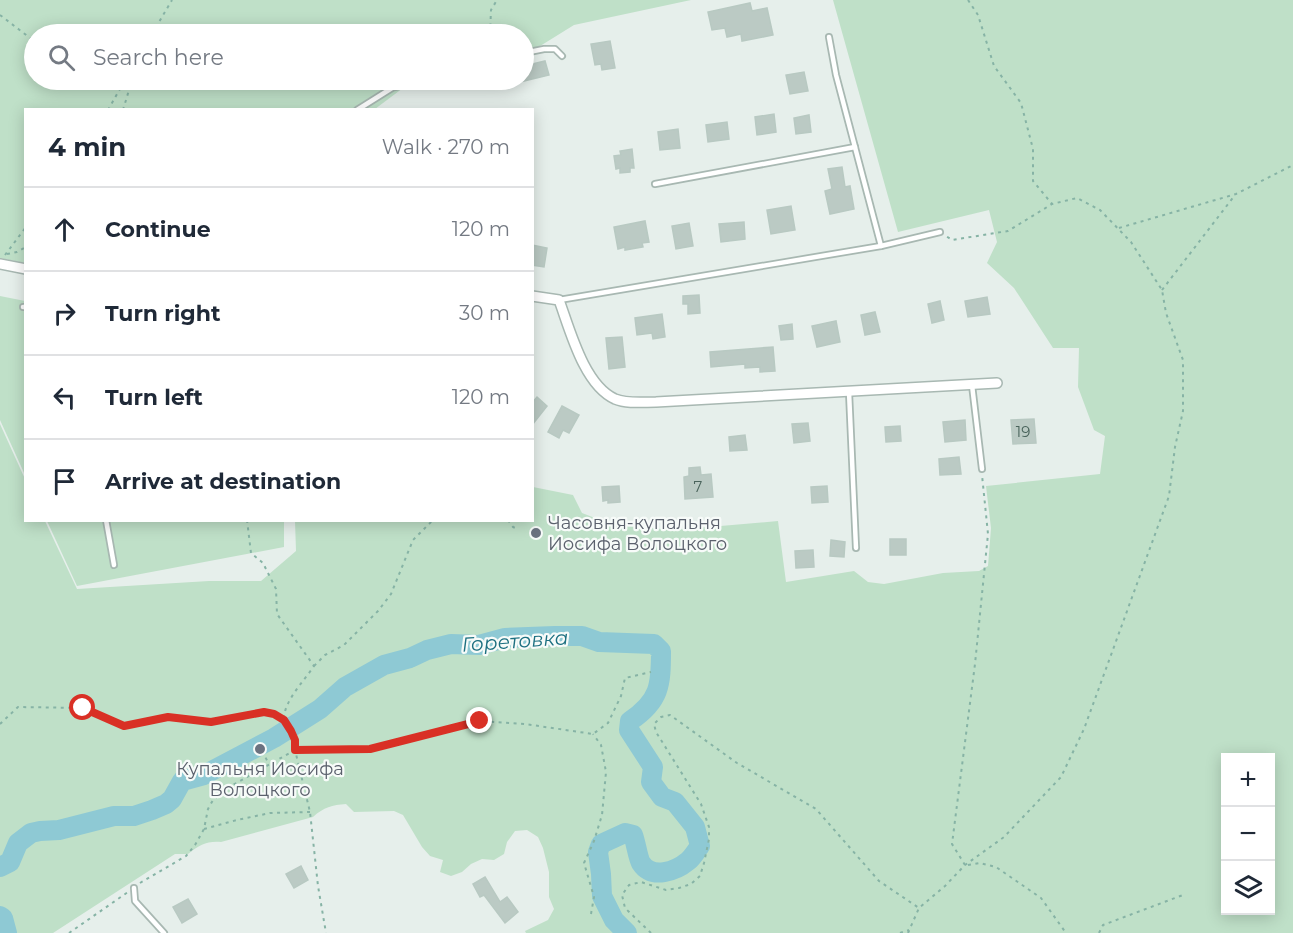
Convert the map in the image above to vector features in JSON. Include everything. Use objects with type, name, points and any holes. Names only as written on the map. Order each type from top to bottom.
[{"type":"street","points":[[2,260],[24,268]]},
{"type":"street","points":[[534,296],[559,300],[585,367],[593,380],[615,399],[629,402],[998,383]]},
{"type":"lane","points":[[829,37],[836,75],[881,246]]},
{"type":"lane","points":[[534,51],[555,49],[562,56]]},
{"type":"lane","points":[[360,108],[389,90]]},
{"type":"lane","points":[[655,184],[855,147]]},
{"type":"lane","points":[[559,300],[881,246],[940,232]]},
{"type":"lane","points":[[972,385],[982,469]]},
{"type":"lane","points":[[849,391],[856,548]]},
{"type":"lane","points":[[106,522],[114,565]]},
{"type":"lane","points":[[134,888],[135,901],[164,933]]},
{"type":"path","points":[[158,24],[172,0]]},
{"type":"path","points":[[490,24],[491,10],[497,0]]},
{"type":"path","points":[[968,0],[978,15],[994,66],[1021,103],[1033,149],[1033,181],[1052,204]]},
{"type":"path","points":[[0,15],[24,33]]},
{"type":"path","points":[[109,108],[119,90]]},
{"type":"path","points":[[124,108],[129,90]]},
{"type":"path","points":[[1119,228],[1236,194],[1293,165]]},
{"type":"path","points":[[1162,290],[1236,194]]},
{"type":"path","points":[[900,933],[909,931],[919,908],[965,865],[1004,837],[1060,777],[1084,729],[1169,496],[1175,447],[1183,411],[1183,360],[1166,313],[1162,290],[1131,242],[1100,210],[1077,198],[1052,204],[1008,231],[952,240],[940,232]]},
{"type":"path","points":[[2,260],[24,230]]},
{"type":"path","points":[[2,260],[24,248]]},
{"type":"path","points":[[965,865],[952,844],[975,664],[988,534],[982,469]]},
{"type":"path","points":[[247,522],[251,553],[263,563],[276,589],[277,614],[314,666]]},
{"type":"path","points":[[326,933],[310,812],[295,750],[295,740],[284,720],[284,713],[287,704],[314,666],[325,655],[344,645],[391,594],[413,540],[431,522]]},
{"type":"path","points":[[509,522],[518,529]]},
{"type":"path","points":[[69,933],[134,888],[186,856],[204,829],[208,809],[213,800],[231,786],[295,750],[370,749],[480,721],[525,724],[593,734],[608,723],[621,696],[625,678],[651,672]]},
{"type":"path","points":[[0,724],[18,707],[83,708],[124,726],[168,717],[211,722],[264,712],[274,714],[284,720]]},
{"type":"path","points":[[651,933],[625,908],[622,895],[629,885],[641,882],[666,890],[691,884],[700,876],[709,839],[709,827],[701,804],[656,732],[654,724],[661,717],[670,715],[737,763],[816,809],[879,881],[919,908]]},
{"type":"path","points":[[591,914],[594,897],[584,863],[602,815],[606,772],[601,745],[593,734]]},
{"type":"path","points":[[262,751],[269,764]]},
{"type":"path","points":[[204,829],[270,813],[310,812]]},
{"type":"path","points":[[965,865],[980,863],[996,867],[1041,898],[1066,933]]},
{"type":"path","points":[[1099,933],[1103,925],[1183,895]]},
{"type":"green space","points":[[0,0],[691,0],[574,25],[534,50],[534,24],[24,24],[24,90],[400,90],[376,108],[24,108],[24,263],[0,258]]},
{"type":"green space","points":[[833,0],[1293,0],[1293,933],[526,933],[525,931],[548,920],[554,909],[549,897],[549,872],[538,837],[527,830],[515,831],[507,842],[504,854],[494,860],[482,859],[451,876],[440,872],[443,860],[430,856],[422,847],[403,815],[394,811],[354,812],[346,804],[328,807],[313,817],[221,842],[207,843],[188,854],[175,854],[53,933],[0,933],[0,424],[24,477],[24,522],[45,522],[77,589],[209,581],[261,581],[296,551],[295,522],[534,522],[534,487],[573,495],[582,513],[613,525],[674,530],[778,521],[786,582],[854,571],[868,582],[884,584],[943,573],[979,571],[988,566],[991,528],[986,486],[1100,474],[1105,436],[1094,430],[1078,387],[1079,348],[1053,348],[1014,288],[987,263],[997,242],[989,210],[898,232]]},
{"type":"green space","points":[[0,296],[24,301],[24,473],[0,420]]},
{"type":"green space","points":[[47,522],[284,522],[284,547],[77,586]]},
{"type":"building","points":[[750,3],[752,11],[767,8],[773,35],[742,41],[741,34],[727,37],[725,28],[712,30],[708,12]]},
{"type":"building","points":[[610,41],[615,68],[602,70],[601,64],[595,65],[591,44]]},
{"type":"building","points":[[545,61],[549,75],[534,79],[534,64]]},
{"type":"building","points":[[804,72],[808,91],[790,94],[786,75]]},
{"type":"building","points":[[774,114],[776,132],[757,135],[755,117]]},
{"type":"building","points":[[809,115],[811,132],[796,134],[794,118]]},
{"type":"building","points":[[727,122],[729,139],[708,142],[706,125]]},
{"type":"building","points":[[678,129],[680,148],[660,150],[658,132]]},
{"type":"building","points":[[632,149],[634,168],[630,168],[630,172],[620,173],[620,168],[616,169],[614,156],[621,155],[620,151]]},
{"type":"building","points":[[842,167],[845,187],[850,186],[854,209],[830,214],[825,191],[832,189],[828,169]]},
{"type":"building","points":[[791,206],[795,230],[771,234],[767,210]]},
{"type":"building","points":[[645,221],[649,242],[642,243],[643,247],[618,249],[614,227]]},
{"type":"building","points":[[744,222],[745,239],[721,242],[719,224]]},
{"type":"building","points":[[689,223],[693,246],[676,249],[672,226]]},
{"type":"building","points":[[534,245],[547,248],[544,267],[534,265]]},
{"type":"building","points":[[699,295],[700,313],[688,314],[688,304],[683,304],[683,296]]},
{"type":"building","points":[[987,297],[990,314],[968,317],[965,301]]},
{"type":"building","points":[[940,301],[944,320],[932,323],[928,304]]},
{"type":"building","points":[[875,312],[880,332],[865,335],[861,315]]},
{"type":"building","points":[[662,314],[665,337],[653,339],[652,333],[637,335],[635,318]]},
{"type":"building","points":[[836,321],[840,342],[817,347],[812,326]]},
{"type":"building","points":[[792,324],[793,339],[781,340],[779,326]]},
{"type":"building","points":[[622,337],[625,367],[609,369],[606,338]]},
{"type":"building","points":[[773,347],[775,371],[760,372],[760,367],[745,368],[745,364],[711,367],[710,352]]},
{"type":"building","points":[[537,397],[547,406],[534,422],[534,401]]},
{"type":"building","points":[[562,406],[579,415],[569,433],[563,430],[559,438],[548,432]]},
{"type":"building","points":[[1034,419],[1036,443],[1013,444],[1011,420]]},
{"type":"building","points":[[965,420],[966,440],[945,442],[943,422]]},
{"type":"building","points":[[808,423],[810,441],[794,443],[792,424]]},
{"type":"building","points":[[900,426],[901,441],[886,442],[885,427]]},
{"type":"building","points":[[745,435],[747,450],[730,451],[729,437]]},
{"type":"building","points":[[959,457],[961,474],[940,475],[939,459]]},
{"type":"building","points":[[700,467],[701,475],[711,474],[713,497],[685,499],[684,477],[689,476],[689,468]]},
{"type":"building","points":[[619,486],[620,502],[603,501],[602,487]]},
{"type":"building","points":[[827,486],[828,502],[812,503],[811,487]]},
{"type":"building","points":[[890,539],[906,539],[906,555],[890,555]]},
{"type":"building","points":[[831,540],[845,542],[844,557],[830,556]]},
{"type":"building","points":[[813,550],[814,567],[796,568],[795,551]]},
{"type":"building","points":[[301,866],[308,880],[294,888],[286,874]]},
{"type":"building","points":[[485,877],[500,902],[507,897],[518,912],[505,923],[484,895],[480,897],[473,884]]},
{"type":"building","points":[[188,899],[197,914],[182,923],[173,907]]},
{"type":"waterway","name":"Горетовка","points":[[0,867],[10,862],[18,843],[31,833],[59,830],[114,816],[134,816],[166,804],[172,799],[182,781],[204,775],[274,738],[320,709],[345,687],[384,665],[451,644],[479,645],[505,638],[582,636],[599,642],[654,644],[661,651],[657,691],[648,706],[630,721],[629,730],[653,767],[651,782],[662,797],[675,802],[695,827],[700,846],[683,865],[671,871],[658,872],[651,871],[641,863],[633,835],[625,833],[601,844],[598,852],[602,896],[614,920],[627,933]]},
{"type":"waterway","name":"Горетовка","points":[[0,916],[3,918],[7,933]]},
{"type":"place","name":"Часовня-купальня Иосифа Волоцкого","points":[[536,533]]},
{"type":"place","name":"Купальня Иосифа Волоцкого","points":[[260,749]]},
{"type":"route","points":[[83,708],[124,726],[168,717],[211,722],[264,712],[274,714],[284,720],[295,740],[295,750],[370,749],[480,721]]}]
